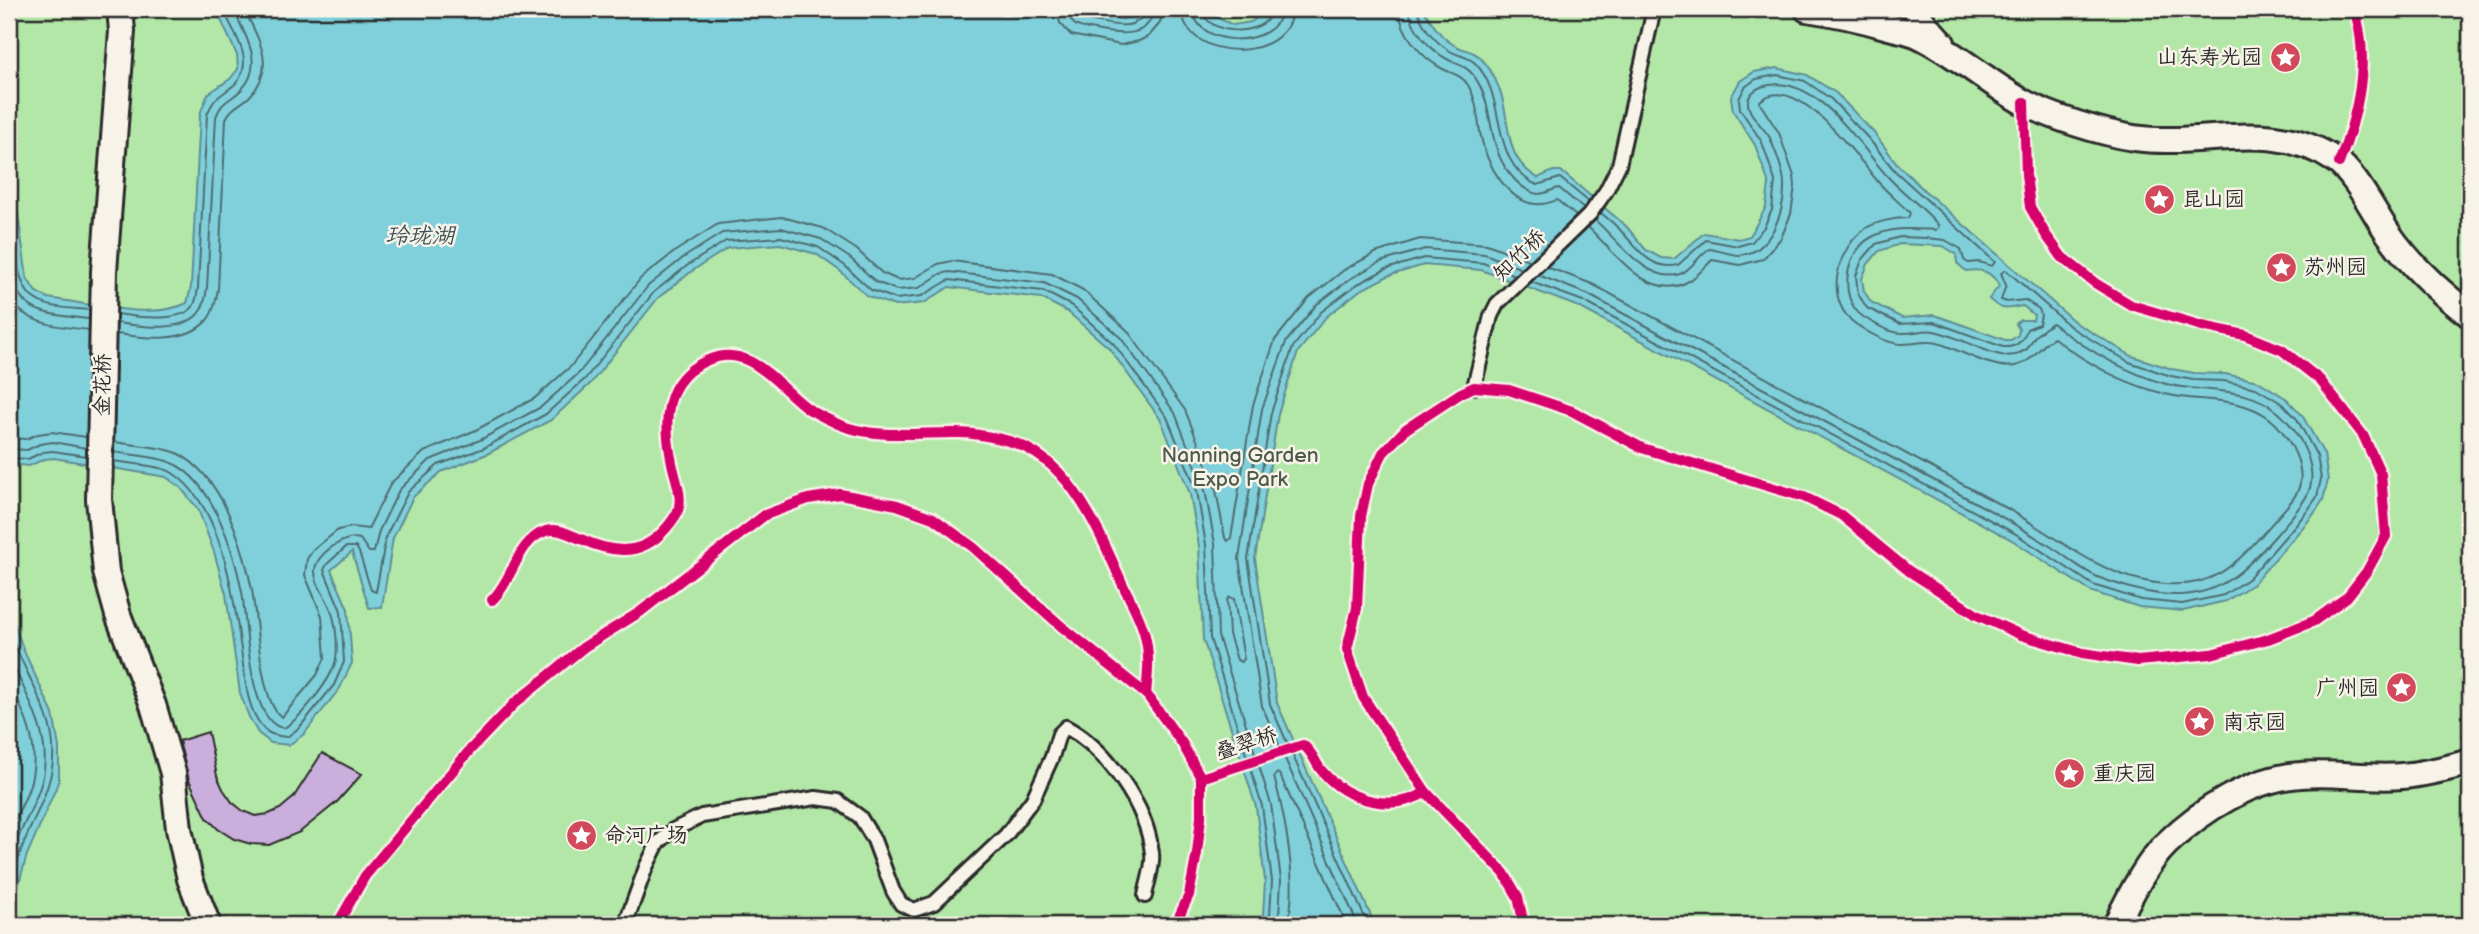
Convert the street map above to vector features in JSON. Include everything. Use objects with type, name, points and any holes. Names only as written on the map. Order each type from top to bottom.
[{"type":"street","name":"金花桥","points":[[120,9],[122,31],[105,188],[99,499],[106,572],[118,615],[153,705],[173,773],[179,829],[190,879],[208,925]]},
{"type":"street","points":[[1807,9],[1843,14],[1917,34],[2024,102],[2078,124],[2134,138],[2198,140],[2252,135],[2292,141],[2319,151],[2339,163],[2368,200],[2386,231],[2411,264],[2438,291],[2470,315]]},
{"type":"street","points":[[1916,9],[1922,21],[1952,54]]},
{"type":"street","points":[[2116,925],[2129,896],[2165,845],[2201,816],[2233,796],[2263,783],[2300,775],[2403,776],[2470,762]]},
{"type":"lane","name":"知竹桥","points":[[1474,387],[1491,316],[1497,303],[1590,214],[1619,165],[1654,9]]},
{"type":"lane","points":[[625,925],[646,867],[658,844],[673,830],[702,816],[816,798],[838,801],[860,817],[874,840],[893,891],[901,904],[914,910],[934,903],[1006,835],[1033,799],[1052,758],[1059,734],[1066,727],[1082,736],[1108,762],[1140,810],[1153,854],[1145,896]]},
{"type":"green space","name":"Nanning Garden Expo Park","points":[[9,9],[2470,9],[2470,925],[9,925]]},
{"type":"water","name":"玲珑湖","points":[[216,9],[1052,9],[1123,19],[1140,9],[1204,9],[1233,25],[1251,22],[1269,9],[1423,9],[1445,38],[1478,56],[1489,69],[1503,100],[1513,149],[1526,169],[1538,178],[1553,171],[1561,171],[1626,226],[1646,250],[1661,258],[1674,259],[1704,233],[1739,239],[1750,236],[1766,207],[1769,184],[1755,145],[1733,111],[1731,97],[1740,81],[1754,72],[1777,68],[1807,75],[1836,93],[1874,133],[1899,166],[1925,191],[2076,323],[2132,356],[2172,369],[2225,374],[2258,381],[2287,399],[2302,415],[2324,454],[2328,480],[2323,500],[2311,518],[2253,584],[2226,601],[2183,611],[2139,607],[2090,591],[2012,540],[1579,307],[1481,270],[1424,265],[1388,276],[1359,291],[1326,317],[1298,352],[1278,414],[1255,559],[1277,703],[1375,925],[1258,925],[1263,915],[1265,881],[1256,807],[1203,639],[1199,546],[1190,494],[1161,420],[1109,348],[1068,312],[1041,298],[949,287],[924,303],[895,306],[867,296],[840,271],[816,254],[780,244],[728,248],[692,271],[658,298],[590,384],[551,420],[487,454],[441,472],[413,497],[393,538],[382,607],[369,608],[352,552],[331,570],[348,609],[352,663],[340,688],[304,734],[289,745],[271,743],[258,733],[240,693],[226,594],[214,552],[198,509],[181,488],[166,477],[54,458],[29,466],[9,464],[9,150],[27,278],[36,292],[48,298],[138,311],[156,311],[187,303],[191,287],[200,114],[208,94],[230,79],[238,69],[237,55]],"holes":[[[1900,244],[1943,246],[1956,254],[1957,263],[1966,271],[1981,271],[1993,277],[1999,286],[1989,299],[2005,309],[2023,306],[2034,315],[2033,320],[2020,320],[2016,324],[2018,335],[2011,340],[2005,340],[1935,315],[1902,318],[1871,302],[1864,291],[1862,279],[1868,264],[1879,251]]]},
{"type":"water","points":[[9,609],[24,651],[53,714],[59,747],[59,781],[27,855],[10,915],[10,925]]},
{"type":"building","points":[[208,732],[217,776],[223,789],[232,802],[255,816],[280,809],[293,798],[322,753],[362,774],[337,802],[300,832],[269,845],[251,844],[234,839],[207,818],[189,780],[179,741]]},
{"type":"cycle path","points":[[2339,163],[2357,106],[2362,67],[2362,48],[2354,9]]},
{"type":"cycle path","points":[[1524,925],[1518,897],[1504,873],[1426,792],[1363,697],[1347,649],[1357,608],[1361,516],[1368,484],[1383,453],[1406,429],[1474,387],[1509,390],[1572,411],[1642,448],[1804,497],[1841,515],[1909,571],[1977,615],[2021,635],[2082,653],[2138,661],[2211,654],[2268,639],[2314,621],[2347,597],[2367,571],[2386,536],[2381,474],[2363,435],[2320,380],[2282,350],[2245,335],[2202,326],[2131,305],[2095,283],[2062,257],[2030,207],[2026,175],[2024,102]]},
{"type":"cycle path","points":[[492,600],[528,543],[546,531],[559,531],[596,545],[622,550],[646,545],[656,538],[676,515],[680,502],[667,432],[674,390],[693,368],[708,360],[723,356],[738,357],[764,370],[810,410],[852,429],[882,434],[980,435],[1024,447],[1045,460],[1077,495],[1102,539],[1138,616],[1148,650],[1146,694]]},
{"type":"cycle path","points":[[337,925],[365,876],[470,750],[515,703],[584,647],[640,612],[765,515],[808,499],[840,494],[897,505],[933,518],[973,547],[1061,626],[1147,695],[1182,743],[1201,778],[1197,853],[1189,895],[1175,925]]},
{"type":"cycle path","name":"叠翠桥","points":[[1201,778],[1303,745],[1332,781],[1357,796],[1371,801],[1399,802],[1426,792]]},
{"type":"place","name":"山东寿光园","points":[[2285,57]]},
{"type":"place","name":"昆山园","points":[[2159,199]]},
{"type":"place","name":"苏州园","points":[[2281,267]]},
{"type":"place","name":"广州园","points":[[2402,688]]},
{"type":"place","name":"南京园","points":[[2200,722]]},
{"type":"place","name":"重庆园","points":[[2070,773]]},
{"type":"place","name":"命河广场","points":[[581,835]]}]
